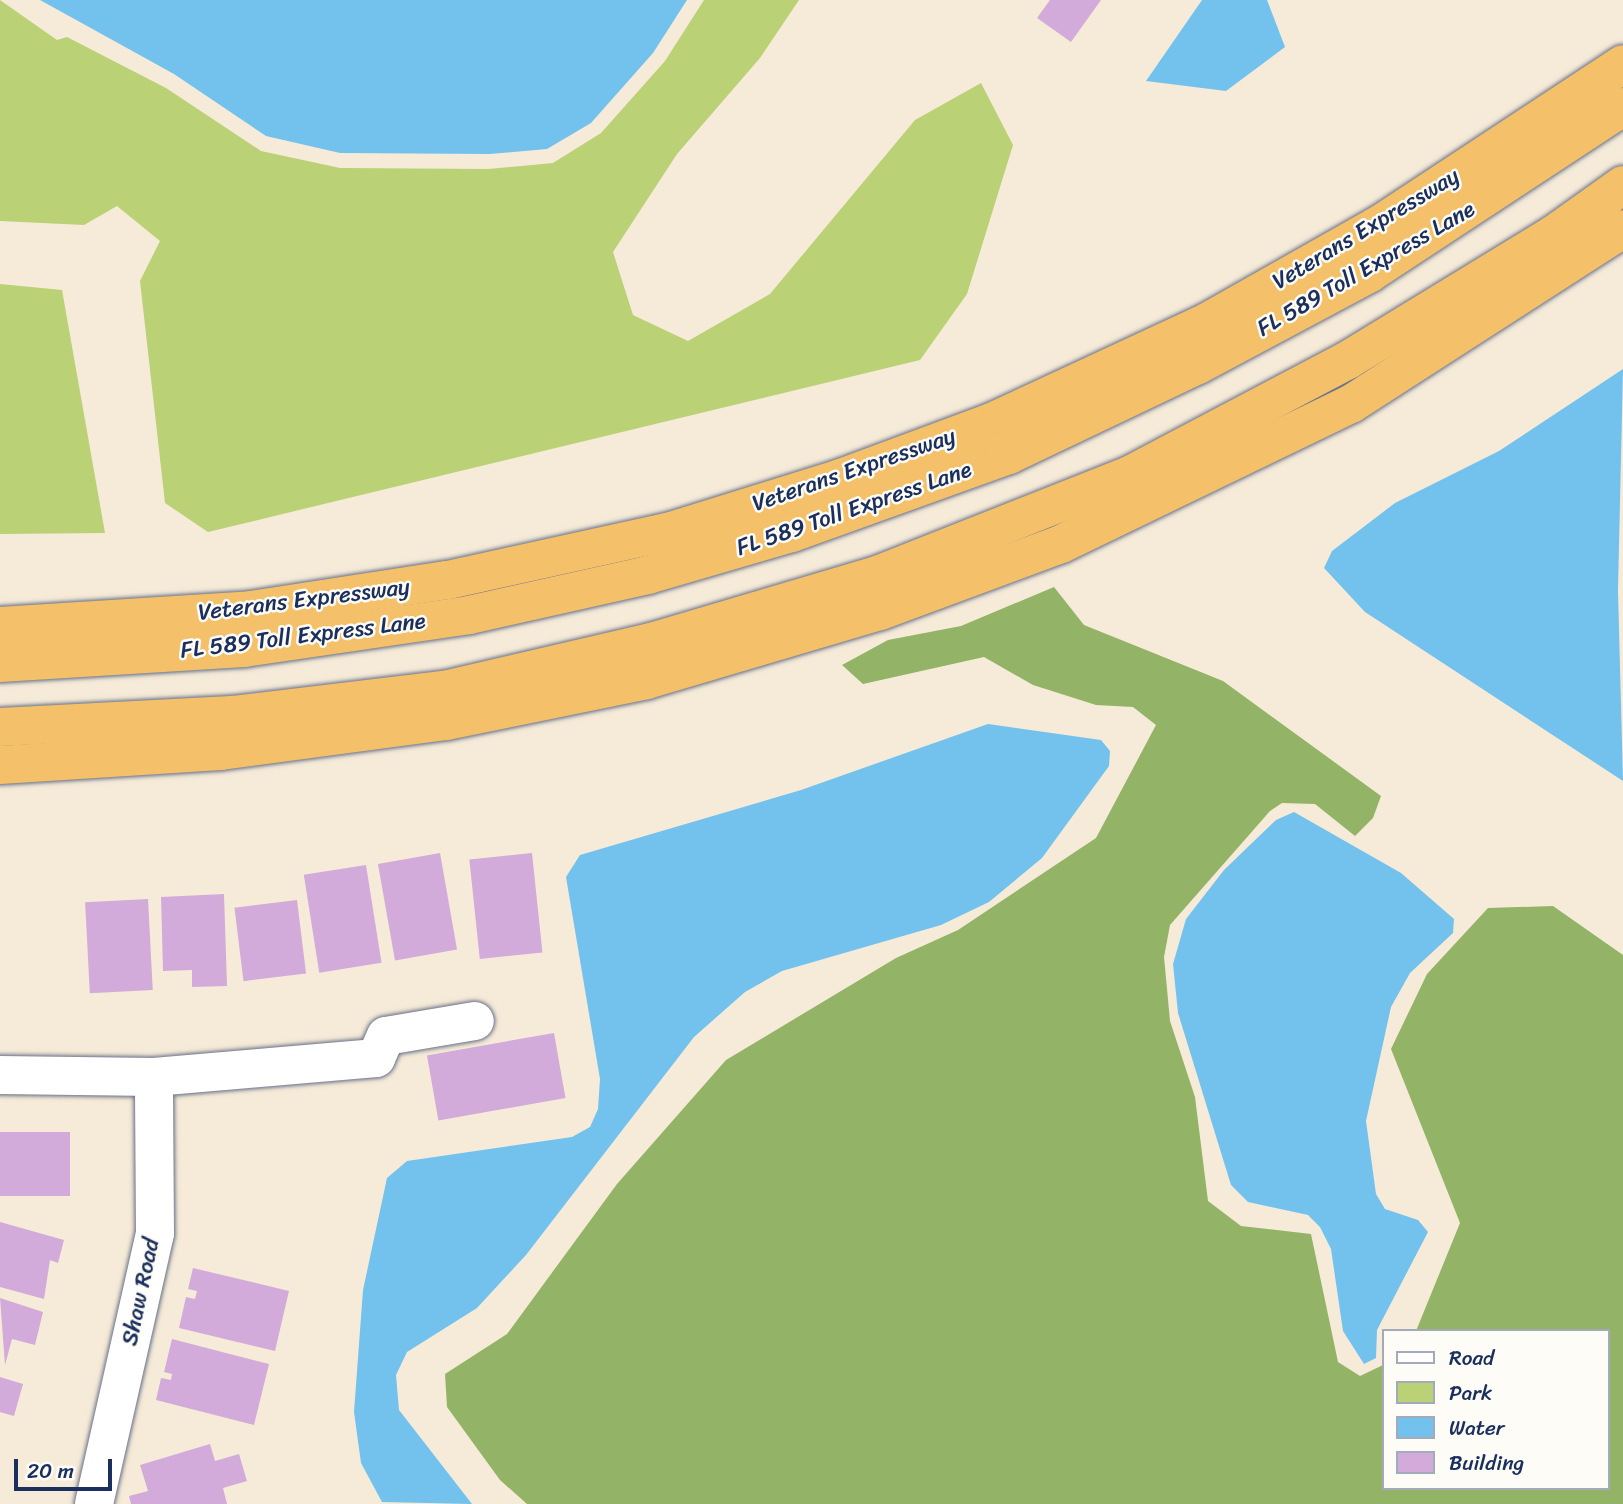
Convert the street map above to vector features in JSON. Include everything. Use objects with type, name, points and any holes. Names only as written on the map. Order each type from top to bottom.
[{"type":"highway","name":"Veterans Expressway","points":[[0,626],[251,610],[448,580],[671,531],[841,478],[994,421],[1209,321],[1379,225],[1623,64]]},
{"type":"highway","name":"FL 589 Toll Express Lane","points":[[0,663],[244,648],[469,615],[792,533],[1009,455],[1198,365],[1370,273],[1623,107]]},
{"type":"highway","points":[[0,727],[232,715],[449,689],[651,642],[880,574],[1140,470],[1348,360],[1553,235],[1623,185]]},
{"type":"highway","points":[[0,765],[220,751],[446,721],[647,680],[880,611],[1074,538],[1351,404],[1623,229]]},
{"type":"street","points":[[0,1075],[154,1077],[376,1058],[386,1036],[475,1021]]},
{"type":"street","name":"Shaw Road","points":[[94,1504],[155,1234],[154,1077]]},
{"type":"green space","points":[[0,0],[57,40],[67,37],[166,88],[261,151],[340,168],[488,169],[553,163],[601,133],[665,61],[704,0],[799,0],[760,58],[677,154],[613,252],[633,315],[688,341],[770,294],[915,120],[981,83],[1013,145],[967,294],[920,360],[208,532],[165,503],[140,281],[160,241],[117,206],[84,225],[0,221]]},
{"type":"green space","points":[[0,284],[62,290],[105,533],[0,534]]},
{"type":"green space","points":[[1054,587],[1084,625],[1223,681],[1381,796],[1373,818],[1355,836],[1315,804],[1282,803],[1270,811],[1170,925],[1164,957],[1170,1021],[1195,1097],[1208,1201],[1241,1226],[1311,1234],[1338,1362],[1360,1376],[1382,1365],[1382,1490],[1609,1490],[1609,1329],[1417,1329],[1460,1223],[1391,1049],[1427,974],[1488,908],[1553,906],[1623,955],[1623,1504],[527,1504],[500,1480],[447,1407],[445,1374],[507,1334],[617,1184],[726,1060],[896,958],[958,930],[1096,838],[1156,725],[1133,707],[1096,705],[1033,685],[984,657],[863,684],[842,665],[888,640],[961,626]]},
{"type":"water","points":[[40,0],[687,0],[653,53],[591,123],[547,149],[490,154],[340,153],[266,136],[174,74]]},
{"type":"water","points":[[1202,0],[1267,0],[1285,47],[1226,91],[1146,81]]},
{"type":"water","points":[[1623,369],[1618,591],[1623,781],[1365,612],[1324,568],[1332,551],[1395,503],[1499,451]]},
{"type":"water","points":[[988,724],[1101,740],[1110,751],[1109,766],[1042,858],[989,902],[941,925],[782,971],[745,992],[694,1037],[526,1255],[477,1308],[407,1352],[396,1375],[399,1410],[472,1504],[382,1502],[361,1463],[354,1412],[363,1290],[387,1178],[407,1161],[572,1137],[590,1127],[598,1109],[600,1079],[566,877],[580,855],[801,790]]},
{"type":"water","points":[[1294,812],[1401,873],[1454,919],[1453,933],[1410,973],[1391,1007],[1366,1121],[1376,1194],[1385,1209],[1418,1220],[1428,1232],[1377,1330],[1376,1358],[1364,1364],[1343,1331],[1331,1249],[1320,1227],[1308,1215],[1248,1202],[1231,1185],[1178,1013],[1173,964],[1186,919],[1224,870],[1276,820]]},
{"type":"building","points":[[1050,0],[1101,0],[1071,42],[1037,18]]},
{"type":"building","points":[[440,853],[457,950],[395,960],[378,864]]},
{"type":"building","points":[[532,853],[542,952],[480,959],[469,860]]},
{"type":"building","points":[[366,865],[381,963],[319,973],[304,875]]},
{"type":"building","points":[[224,894],[227,986],[192,987],[192,970],[163,971],[161,897]]},
{"type":"building","points":[[148,899],[153,990],[90,993],[85,902]]},
{"type":"building","points":[[297,900],[306,973],[243,981],[234,908]]},
{"type":"building","points":[[554,1033],[565,1098],[438,1120],[427,1055]]},
{"type":"building","points":[[0,1132],[70,1132],[70,1196],[0,1196]]},
{"type":"building","points":[[0,1222],[64,1240],[58,1263],[50,1260],[44,1299],[0,1287]]},
{"type":"building","points":[[193,1268],[289,1291],[275,1351],[179,1328],[186,1297],[195,1299],[197,1291],[188,1289]]},
{"type":"building","points":[[0,1298],[43,1312],[35,1345],[12,1339],[5,1365]]},
{"type":"building","points":[[172,1339],[269,1364],[254,1425],[156,1400],[161,1378],[171,1380],[172,1374],[164,1372]]},
{"type":"building","points":[[0,1377],[23,1384],[14,1416],[0,1412]]},
{"type":"building","points":[[210,1444],[215,1461],[239,1454],[247,1481],[223,1488],[227,1504],[131,1504],[129,1496],[148,1491],[140,1465]]}]
